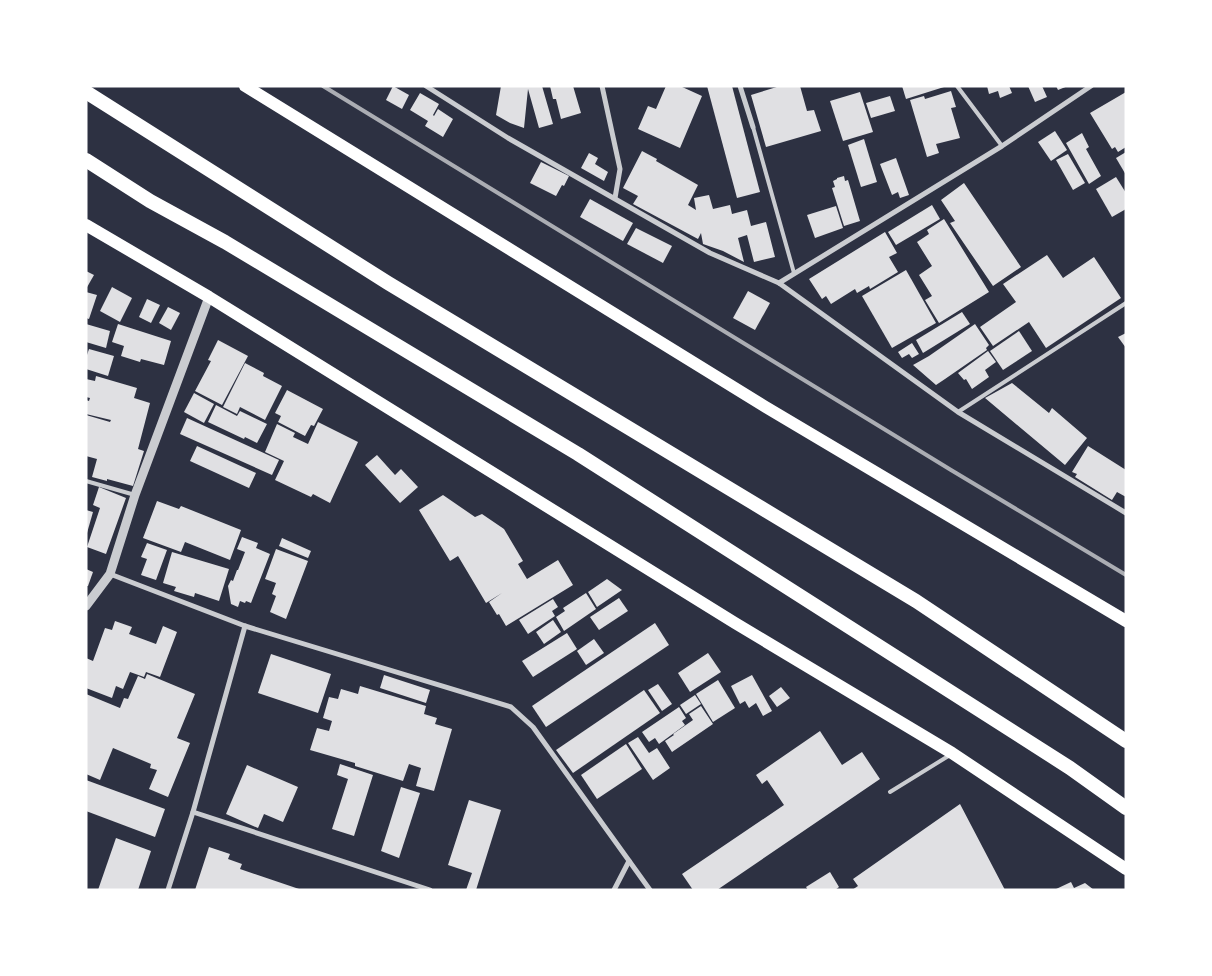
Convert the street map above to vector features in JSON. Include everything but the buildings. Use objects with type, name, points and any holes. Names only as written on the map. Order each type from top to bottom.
[{"type":"highway","points":[[86,92],[388,283],[916,601],[1126,741]]},
{"type":"highway","points":[[86,160],[150,200],[225,242],[578,454],[1054,757],[1126,808]]},
{"type":"main road","points":[[244,86],[764,406],[1126,621]]},
{"type":"main road","points":[[86,225],[209,297],[735,624],[952,753],[1126,869]]},
{"type":"street","points":[[426,86],[508,138],[710,254],[779,283],[958,412],[1126,513]]},
{"type":"street","points":[[602,86],[620,169],[614,198]]},
{"type":"street","points":[[740,86],[753,127]]},
{"type":"street","points":[[779,283],[1002,146],[1091,86]]},
{"type":"street","points":[[86,606],[110,574],[135,495],[209,297]]},
{"type":"street","points":[[110,574],[245,626],[511,707],[533,726],[650,890]]},
{"type":"street","points":[[168,890],[193,812],[245,626]]},
{"type":"street","points":[[193,812],[430,890]]},
{"type":"street","points":[[614,890],[629,860]]},
{"type":"lane","points":[[957,86],[1002,146]]},
{"type":"lane","points":[[753,127],[794,273]]},
{"type":"lane","points":[[958,412],[1126,303]]},
{"type":"lane","points":[[86,481],[135,495]]},
{"type":"lane","points":[[1120,509],[1126,505]]},
{"type":"lane","points":[[890,792],[952,753]]},
{"type":"railway","points":[[323,86],[1126,575]]}]
